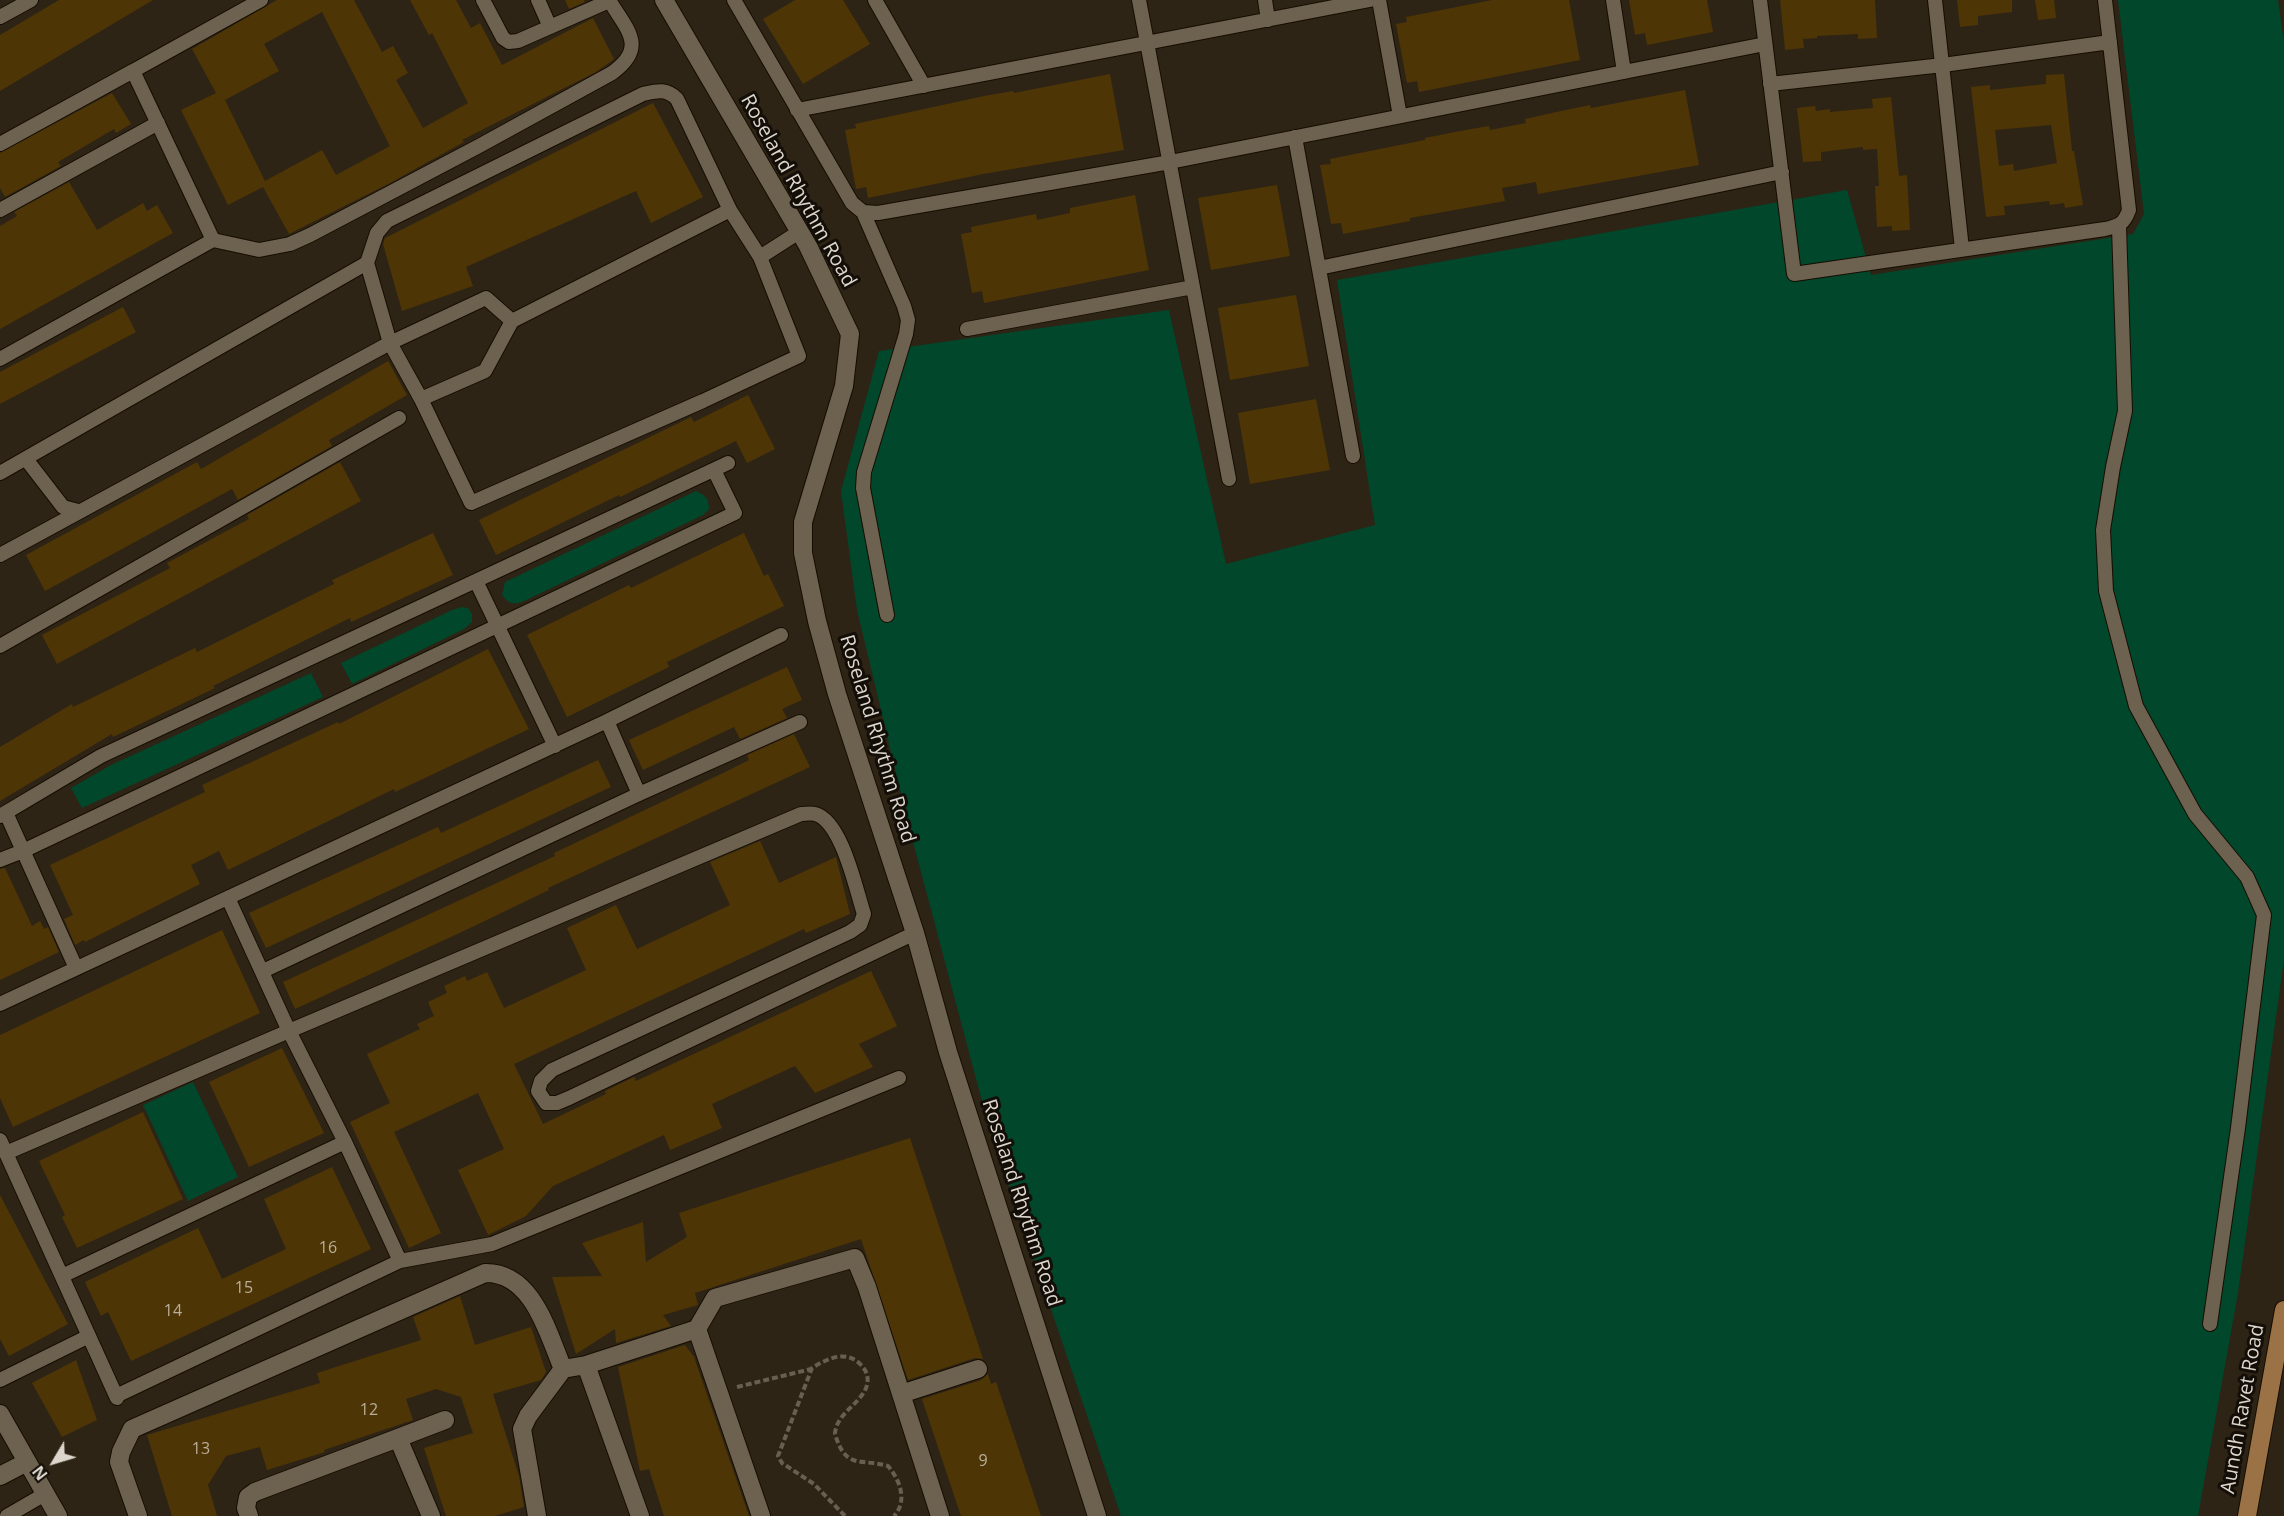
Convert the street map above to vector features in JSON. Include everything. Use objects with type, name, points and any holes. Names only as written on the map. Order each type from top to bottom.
[{"type":"main road","name":"Aundh Ravet Road","points":[[2247,1516],[2284,1310]]},
{"type":"street","name":"Roseland Rhythm Road","points":[[664,0],[799,232],[850,334],[844,386],[803,522],[803,553],[817,621],[837,694],[915,933],[948,1052],[1097,1516]]},
{"type":"street","points":[[537,1516],[522,1429],[528,1416],[563,1369],[586,1365],[697,1329],[715,1298],[855,1258],[867,1287],[940,1516]]},
{"type":"street","points":[[138,1516],[119,1461],[132,1429],[485,1273],[495,1273],[526,1290],[534,1302],[563,1369]]},
{"type":"street","points":[[697,1329],[761,1516]]},
{"type":"street","points":[[586,1365],[640,1516]]},
{"type":"street","points":[[901,1394],[978,1370]]},
{"type":"street","points":[[0,1414],[58,1516]]},
{"type":"street","points":[[249,1516],[246,1508],[248,1497],[255,1492],[445,1420]]},
{"type":"street","points":[[398,1438],[431,1516]]},
{"type":"street","points":[[0,1476],[27,1462]]},
{"type":"lane","points":[[0,17],[31,0]]},
{"type":"lane","points":[[0,144],[261,0]]},
{"type":"lane","points":[[0,359],[213,240],[259,250],[290,244],[479,146],[612,73],[628,60],[632,52],[631,40],[625,26],[609,1],[518,41],[509,42],[503,38],[483,0]]},
{"type":"lane","points":[[538,0],[550,27]]},
{"type":"lane","points":[[734,0],[852,203],[863,212],[908,320],[906,334],[864,472],[863,488],[887,615]]},
{"type":"lane","points":[[875,0],[924,86]]},
{"type":"lane","points":[[1139,0],[1229,479]]},
{"type":"lane","points":[[1264,0],[1268,20]]},
{"type":"lane","points":[[797,110],[1370,0]]},
{"type":"lane","points":[[1379,0],[1400,116]]},
{"type":"lane","points":[[1614,0],[1624,72]]},
{"type":"lane","points":[[1760,0],[1794,274],[2119,226],[2125,221],[2129,210],[2105,0]]},
{"type":"lane","points":[[1935,0],[1962,249]]},
{"type":"lane","points":[[1770,84],[1943,65],[2110,42]]},
{"type":"lane","points":[[863,212],[878,213],[1170,162],[1765,44]]},
{"type":"lane","points":[[133,71],[213,240]]},
{"type":"lane","points":[[658,90],[670,92],[677,99],[730,210],[760,257],[799,356],[703,401],[471,503],[421,399],[390,342],[367,263],[377,233],[387,221],[643,94],[658,90]]},
{"type":"lane","points":[[0,210],[158,123]]},
{"type":"lane","points":[[1295,137],[1353,456]]},
{"type":"lane","points":[[1319,268],[1782,172]]},
{"type":"lane","points":[[421,399],[484,371],[512,321],[730,210]]},
{"type":"lane","points":[[2119,226],[2125,411],[2103,530],[2106,591],[2136,706],[2195,814],[2247,877],[2264,915],[2238,1128],[2210,1324]]},
{"type":"lane","points":[[760,257],[799,232]]},
{"type":"lane","points":[[0,473],[367,263]]},
{"type":"lane","points":[[967,330],[1193,287]]},
{"type":"lane","points":[[0,555],[390,342],[486,298],[512,321]]},
{"type":"lane","points":[[0,646],[399,418]]},
{"type":"lane","points":[[26,459],[63,507],[78,511]]},
{"type":"lane","points":[[76,968],[23,851],[3,814],[101,756],[728,463]]},
{"type":"lane","points":[[0,860],[735,513],[714,470]]},
{"type":"lane","points":[[476,581],[555,746]]},
{"type":"lane","points":[[0,1004],[555,746],[781,635]]},
{"type":"lane","points":[[607,721],[639,794]]},
{"type":"lane","points":[[263,971],[639,794],[800,722]]},
{"type":"lane","points":[[900,1078],[492,1244],[400,1260],[117,1397],[3,1147],[289,1031],[801,814],[814,814],[824,819],[844,848],[864,914],[860,925],[850,932],[552,1070],[541,1080],[538,1091],[546,1103],[557,1103],[915,933]]},
{"type":"lane","points":[[228,898],[289,1031],[345,1142],[400,1260]]},
{"type":"lane","points":[[62,1276],[345,1142]]},
{"type":"lane","points":[[0,1380],[89,1336]]},
{"type":"lane","points":[[7,1516],[45,1494]]},
{"type":"path","points":[[719,1392],[812,1368],[825,1360],[846,1356],[857,1360],[866,1371],[867,1387],[860,1399],[840,1420],[835,1434],[844,1456],[852,1462],[888,1466],[894,1473],[900,1486],[902,1501],[894,1516]]},
{"type":"path","points":[[812,1368],[778,1456],[782,1463],[814,1484],[845,1516]]},
{"type":"green space","points":[[2118,0],[2278,0],[2284,42],[2284,959],[2238,1293],[2198,1516],[1121,1516],[987,1120],[908,823],[857,610],[841,491],[879,351],[1169,310],[1226,564],[1375,525],[1337,280],[1847,190],[1871,275],[2133,234],[2144,214]]},
{"type":"green space","points":[[696,491],[708,502],[709,509],[703,515],[522,602],[510,603],[502,595],[505,582]]},
{"type":"green space","points":[[462,607],[468,608],[472,614],[472,622],[464,629],[352,684],[341,663]]},
{"type":"green space","points":[[311,673],[323,697],[82,808],[71,788],[111,765]]},
{"type":"green space","points":[[193,1082],[238,1177],[188,1201],[143,1105]]},
{"type":"building","points":[[59,0],[153,0],[0,91],[0,35]]},
{"type":"building","points":[[277,0],[354,0],[382,52],[393,46],[408,73],[396,80],[423,128],[468,103],[432,33],[429,35],[410,0],[456,0],[471,28],[480,23],[502,65],[593,18],[614,59],[596,72],[462,140],[464,142],[390,183],[289,234],[263,187],[228,205],[181,110],[216,93],[192,49]],"holes":[[[322,12],[390,146],[336,175],[322,150],[265,181],[225,100],[279,71],[264,44]]]},
{"type":"building","points":[[565,0],[584,0],[585,2],[569,9]]},
{"type":"building","points":[[795,0],[843,0],[870,44],[803,84],[763,19]]},
{"type":"building","points":[[1492,0],[1569,0],[1580,60],[1419,92],[1417,81],[1407,83],[1396,24],[1407,22],[1406,17]]},
{"type":"building","points":[[1629,0],[1707,0],[1713,32],[1647,45],[1645,33],[1635,35]]},
{"type":"building","points":[[1780,0],[1875,0],[1877,38],[1858,39],[1858,34],[1817,36],[1817,38],[1803,39],[1804,48],[1785,50]]},
{"type":"building","points":[[1957,0],[2012,0],[2012,12],[1978,16],[1978,25],[1960,27]]},
{"type":"building","points":[[2035,0],[2054,0],[2056,18],[2038,20]]},
{"type":"building","points":[[1110,74],[1124,150],[983,174],[868,198],[866,187],[856,189],[845,130],[856,128],[855,124],[984,96],[1013,91],[1014,93]]},
{"type":"building","points":[[2064,74],[2072,151],[2074,151],[2083,205],[2065,208],[2064,203],[2050,205],[2049,201],[2004,206],[2005,215],[1986,217],[1971,87],[1990,85],[1990,90],[2046,84],[2046,75]],"holes":[[[2051,125],[2057,163],[2014,171],[2013,164],[1999,166],[1995,130]]]},
{"type":"building","points":[[1685,90],[1699,165],[1538,194],[1536,182],[1502,188],[1505,201],[1410,218],[1410,221],[1343,234],[1341,223],[1331,224],[1320,165],[1331,164],[1330,159],[1460,131],[1489,126],[1490,130],[1526,123],[1525,119],[1590,105],[1591,108]]},
{"type":"building","points":[[112,93],[131,124],[116,133],[114,129],[58,162],[61,166],[5,197],[0,188],[0,153]]},
{"type":"building","points":[[1891,97],[1899,176],[1907,175],[1910,230],[1892,231],[1892,226],[1877,227],[1875,186],[1879,186],[1877,149],[1863,150],[1863,147],[1821,152],[1821,161],[1803,162],[1797,108],[1815,106],[1816,111],[1830,109],[1830,112],[1873,108],[1872,99]]},
{"type":"building","points":[[653,103],[703,197],[651,223],[636,191],[466,267],[473,286],[402,311],[383,244],[385,238]]},
{"type":"building","points":[[69,182],[97,230],[143,203],[147,211],[157,205],[173,233],[0,329],[0,226],[17,216],[14,212]]},
{"type":"building","points":[[1277,185],[1290,256],[1211,270],[1198,198]]},
{"type":"building","points":[[1135,195],[1149,270],[984,303],[982,291],[972,293],[961,234],[972,232],[971,227],[1036,214],[1037,220],[1070,213],[1070,208]]},
{"type":"building","points":[[1296,295],[1309,366],[1230,380],[1218,308]]},
{"type":"building","points":[[123,307],[136,332],[0,404],[0,372]]},
{"type":"building","points":[[388,361],[407,395],[329,440],[332,446],[238,500],[232,489],[45,591],[26,555],[197,462],[201,469]]},
{"type":"building","points":[[748,395],[775,449],[747,463],[736,441],[496,555],[479,520],[691,417],[694,422]]},
{"type":"building","points":[[1316,399],[1330,470],[1250,484],[1238,413]]},
{"type":"building","points":[[340,462],[361,501],[57,664],[42,635],[170,568],[167,563],[249,519],[247,515]]},
{"type":"building","points":[[433,533],[453,575],[351,622],[350,618],[213,686],[215,688],[113,737],[112,734],[0,801],[0,747],[72,704],[73,707],[195,648],[197,652],[334,584],[332,580]]},
{"type":"building","points":[[744,533],[764,576],[768,574],[784,606],[667,662],[669,667],[567,717],[527,635],[629,585],[631,588]]},
{"type":"building","points":[[488,649],[529,729],[395,792],[394,789],[228,870],[219,851],[191,865],[200,884],[75,945],[64,919],[73,915],[50,865],[205,792],[202,785],[338,722],[339,724]]},
{"type":"building","points":[[787,667],[802,700],[782,709],[787,718],[740,739],[734,727],[643,770],[629,740]]},
{"type":"building","points":[[794,734],[810,767],[548,888],[549,890],[468,929],[295,1009],[283,982],[555,856],[554,853],[723,773],[749,760],[747,755]]},
{"type":"building","points":[[598,760],[611,787],[266,948],[249,913],[438,827],[441,833]]},
{"type":"building","points":[[760,841],[779,883],[836,857],[850,914],[806,933],[804,929],[514,1064],[543,1124],[606,1094],[605,1091],[634,1077],[636,1081],[871,971],[897,1026],[859,1044],[873,1067],[815,1093],[795,1066],[712,1104],[722,1128],[670,1150],[664,1135],[553,1186],[526,1216],[488,1235],[458,1170],[504,1149],[478,1093],[394,1132],[441,1233],[409,1248],[350,1122],[390,1103],[367,1054],[420,1029],[417,1024],[434,1016],[428,1002],[447,993],[444,986],[465,976],[467,981],[487,972],[504,1008],[586,970],[567,928],[616,905],[637,949],[730,905],[710,862]]},
{"type":"building","points":[[5,868],[32,926],[40,921],[44,929],[48,927],[59,952],[0,980],[0,869]]},
{"type":"building","points":[[222,930],[260,1013],[13,1127],[0,1098],[0,1035]]},
{"type":"building","points":[[282,1048],[324,1133],[249,1167],[209,1082]]},
{"type":"building","points":[[143,1112],[183,1199],[77,1248],[62,1217],[65,1215],[39,1161]]},
{"type":"building","points":[[910,1138],[983,1359],[975,1358],[908,1380],[861,1239],[695,1293],[698,1305],[663,1315],[671,1326],[616,1343],[615,1329],[576,1354],[552,1277],[602,1276],[582,1243],[643,1222],[646,1262],[687,1237],[679,1213]]},
{"type":"building","points":[[332,1167],[371,1249],[131,1361],[108,1312],[101,1316],[85,1282],[198,1228],[222,1279],[286,1249],[264,1199]]},
{"type":"building","points":[[0,1195],[68,1324],[9,1356],[0,1339]]},
{"type":"building","points":[[460,1296],[475,1345],[531,1327],[546,1372],[541,1380],[493,1394],[519,1476],[524,1507],[495,1516],[446,1516],[424,1448],[473,1433],[461,1397],[436,1389],[406,1399],[413,1420],[324,1450],[325,1452],[267,1470],[260,1447],[226,1456],[208,1485],[217,1516],[172,1516],[147,1435],[320,1383],[317,1373],[421,1340],[413,1317]]},
{"type":"building","points":[[685,1345],[694,1357],[749,1516],[664,1516],[649,1469],[640,1471],[618,1367]]},
{"type":"building","points":[[76,1360],[97,1420],[62,1437],[32,1383]]},
{"type":"building","points":[[988,1374],[991,1384],[996,1382],[1041,1516],[961,1516],[922,1399],[981,1380]]}]
